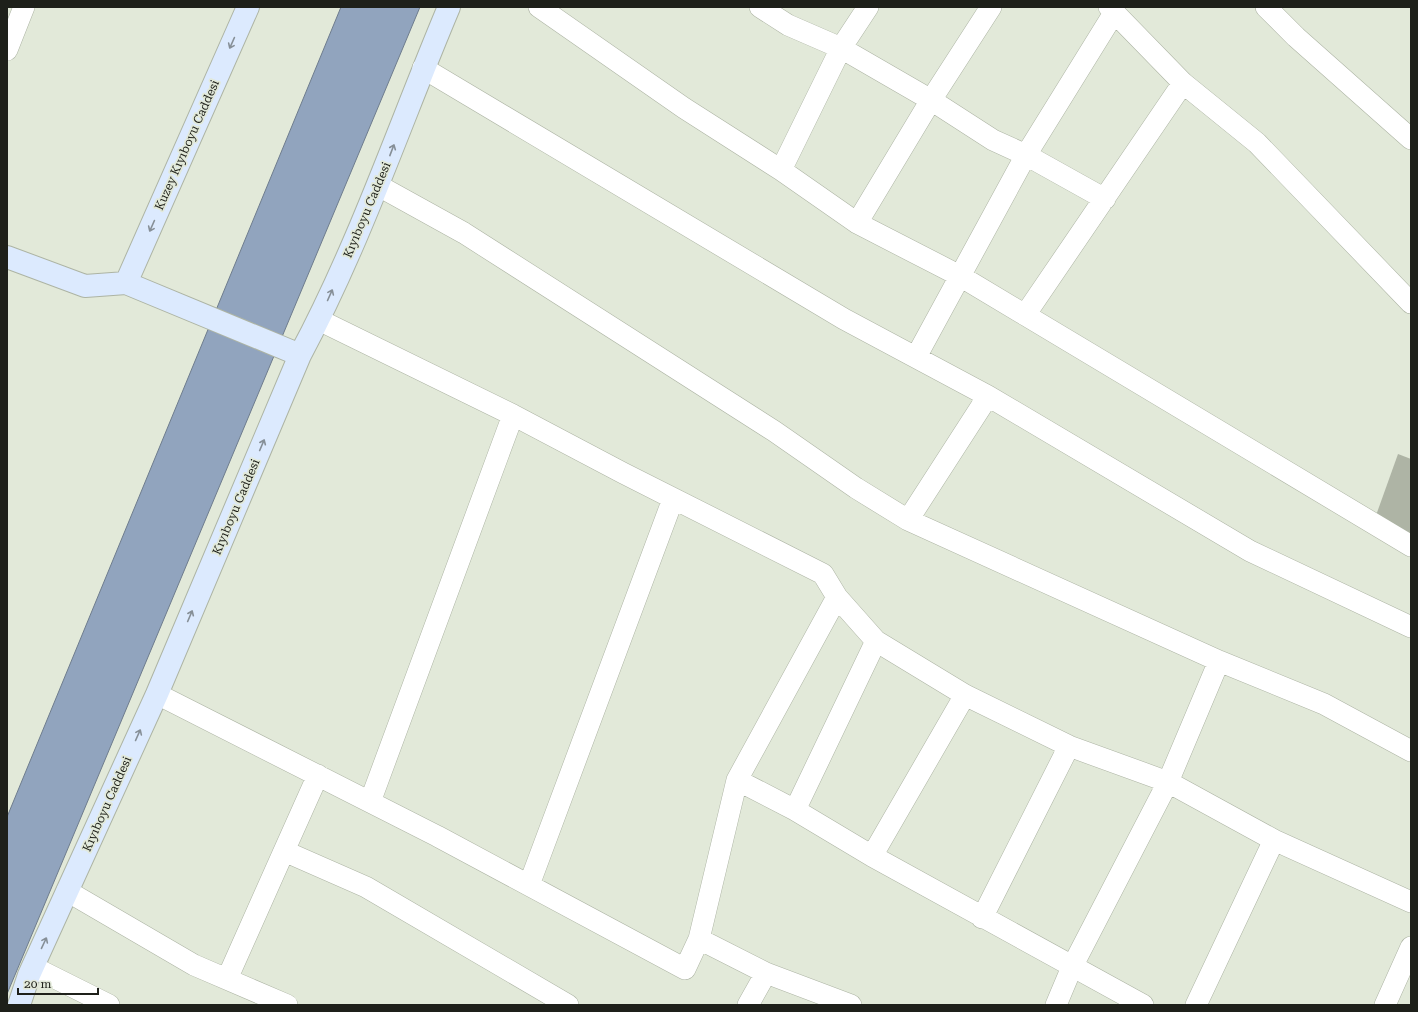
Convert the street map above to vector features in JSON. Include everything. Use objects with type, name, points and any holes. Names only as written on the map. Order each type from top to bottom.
[{"type":"main road","name":"Kuzey Kıyıboyu Caddesi","points":[[126,284],[248,7]]},
{"type":"main road","name":"Kıyıboyu Caddesi","points":[[19,1005],[33,967],[156,694],[294,353],[319,320],[378,186],[423,68],[449,7]]},
{"type":"main road","points":[[440,28],[464,7]]},
{"type":"main road","points":[[7,257],[84,286],[126,284],[294,353]]},
{"type":"street","points":[[7,50],[24,7]]},
{"type":"street","points":[[539,7],[684,108],[781,170],[857,223],[960,276],[1411,546]]},
{"type":"street","points":[[760,7],[788,25],[841,48],[931,100],[993,140],[1026,155],[1105,199]]},
{"type":"street","points":[[781,170],[841,48],[868,7]]},
{"type":"street","points":[[857,223],[931,100],[991,7]]},
{"type":"street","points":[[1266,7],[1296,37],[1411,139]]},
{"type":"street","points":[[916,357],[1026,155],[1112,10],[1183,83],[1257,143],[1411,303]]},
{"type":"street","points":[[423,68],[844,319],[988,396],[1250,551],[1411,627]]},
{"type":"street","points":[[1025,315],[1183,83]]},
{"type":"street","points":[[378,186],[464,233],[774,431],[856,488],[908,520],[1219,661],[1324,704],[1411,751]]},
{"type":"street","points":[[319,320],[513,415],[673,499],[823,574],[838,597],[876,641],[964,695],[1069,746],[1168,782],[1274,840],[1411,902]]},
{"type":"street","points":[[908,520],[988,396]]},
{"type":"street","points":[[370,802],[513,415]]},
{"type":"street","points":[[529,885],[673,499]]},
{"type":"street","points":[[156,694],[370,802],[685,969],[699,939],[737,780],[838,597]]},
{"type":"street","points":[[795,810],[876,641]]},
{"type":"street","points":[[1056,1005],[1072,967],[1168,782],[1219,661]]},
{"type":"street","points":[[872,856],[964,695]]},
{"type":"street","points":[[982,918],[1069,746]]},
{"type":"street","points":[[227,979],[318,775]]},
{"type":"street","points":[[737,780],[795,810],[872,856],[982,918],[1143,1005]]},
{"type":"street","points":[[1196,1005],[1274,840]]},
{"type":"street","points":[[284,851],[366,887],[568,1005]]},
{"type":"street","points":[[67,892],[194,965],[287,1005]]},
{"type":"street","points":[[699,939],[766,973],[851,1005]]},
{"type":"street","points":[[1385,1005],[1411,947]]},
{"type":"street","points":[[33,967],[109,1005]]},
{"type":"street","points":[[748,1005],[766,973]]},
{"type":"water","points":[[341,7],[420,7],[7,994],[7,817]]},
{"type":"building","points":[[1398,454],[1411,459],[1411,540],[1374,521]]}]
